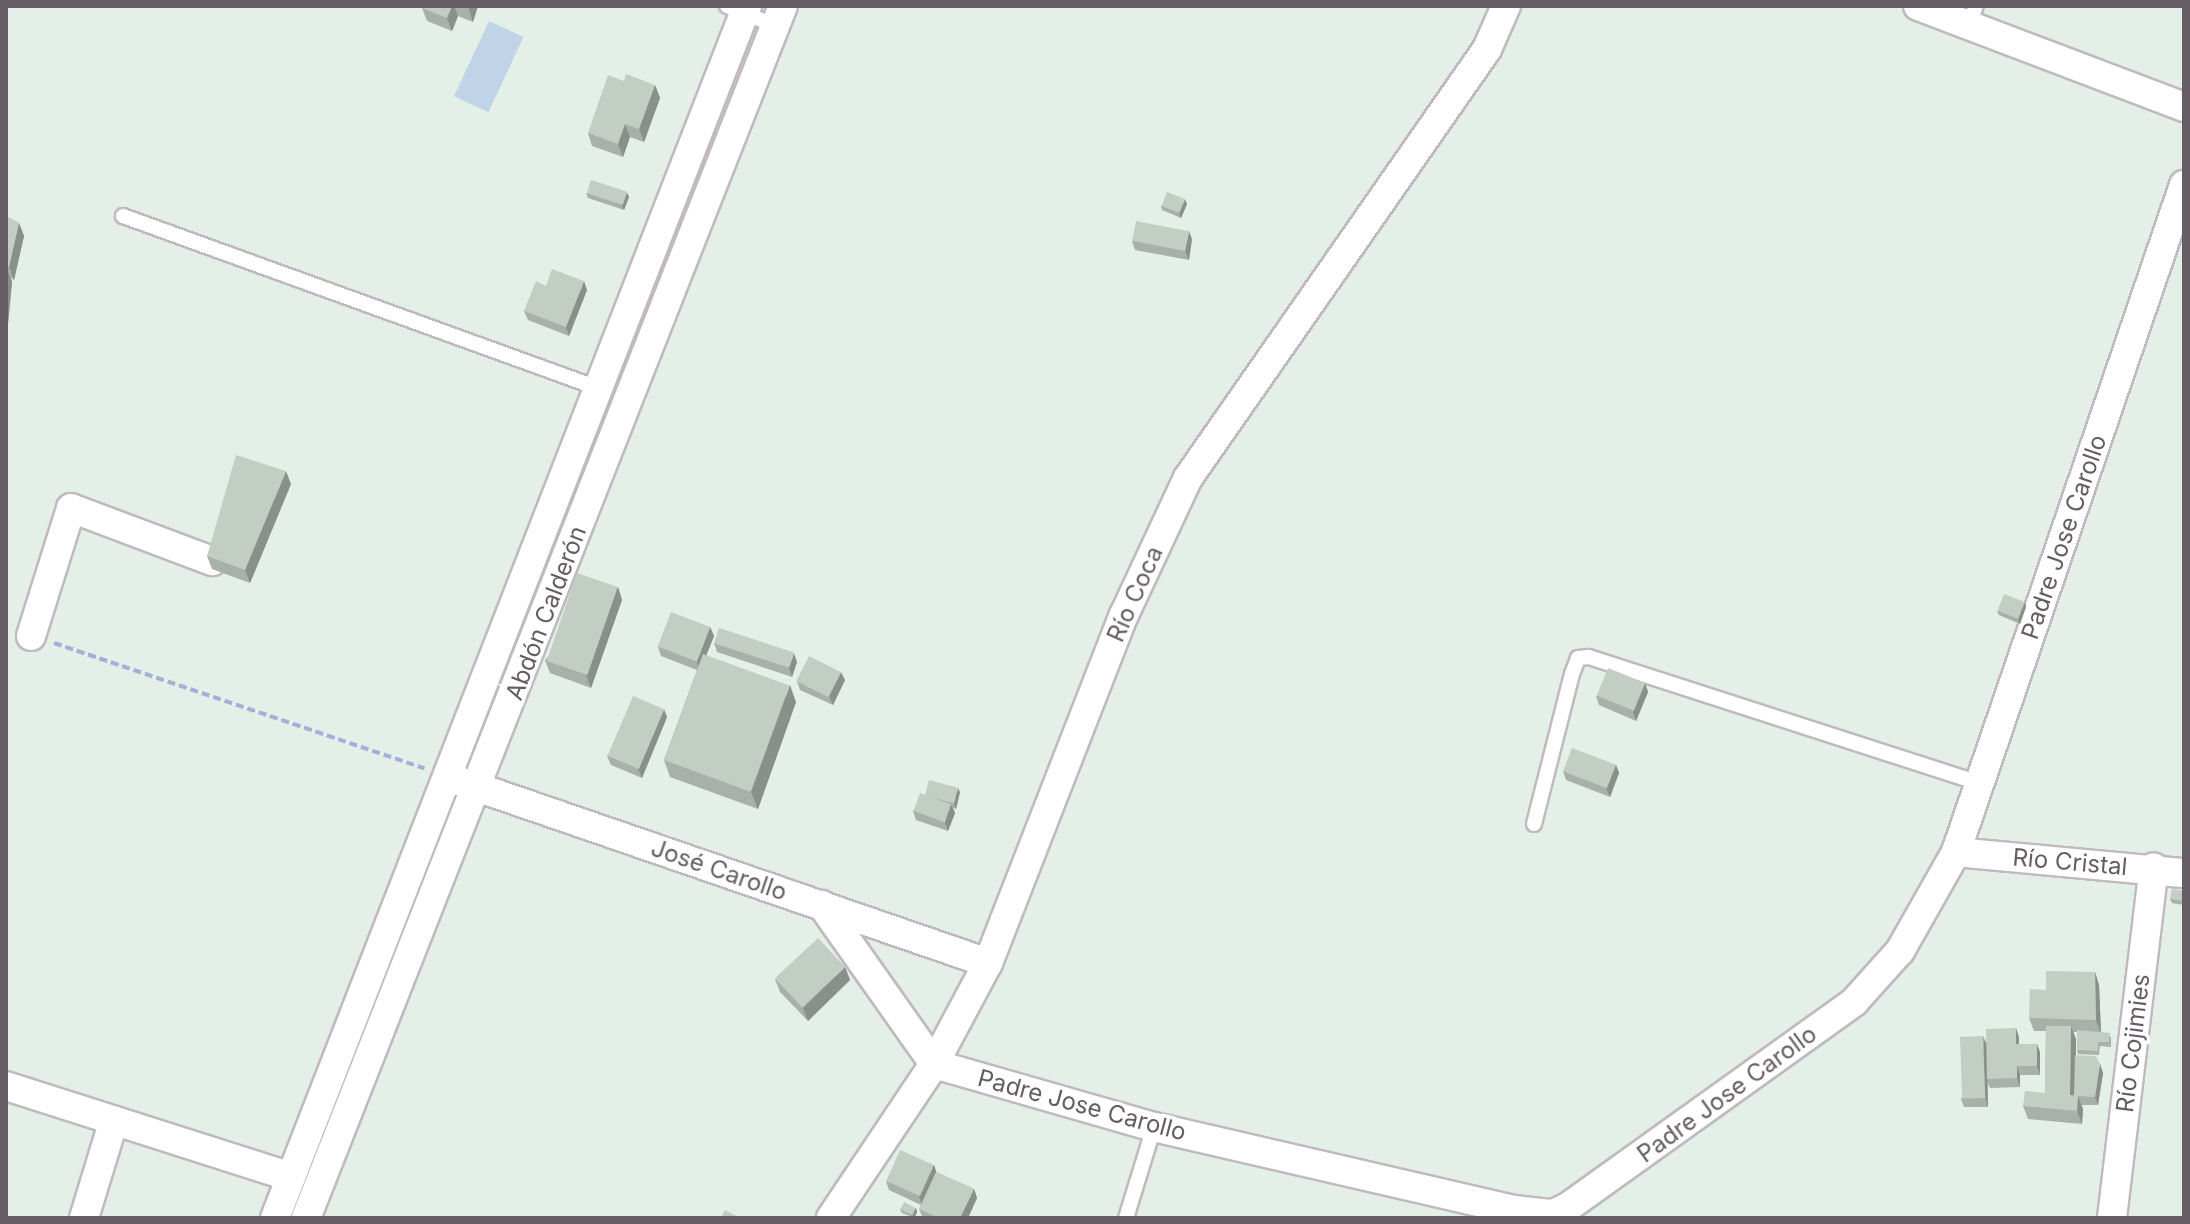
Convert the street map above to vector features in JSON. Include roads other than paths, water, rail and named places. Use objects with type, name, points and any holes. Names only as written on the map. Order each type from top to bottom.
[{"type":"street","name":"Río Coca","points":[[831,1218],[934,1064],[988,963],[1124,615],[1188,478],[1487,49],[1506,6]]},
{"type":"street","points":[[1918,6],[1972,16],[2184,107]]},
{"type":"street","name":"Abdón Calderón","points":[[275,1218],[450,777],[739,8]]},
{"type":"street","name":"Abdón Calderón","points":[[306,1218],[478,788],[779,16]]},
{"type":"street","name":"Padre Jose Carollo","points":[[934,1064],[1154,1127],[1514,1210],[1555,1216],[1854,1002],[1900,951],[1956,852],[2184,185]]},
{"type":"street","points":[[31,636],[71,508],[212,561]]},
{"type":"street","name":"José Carollo","points":[[450,777],[988,963]]},
{"type":"street","name":"Río Cristal","points":[[1956,852],[2184,873]]},
{"type":"street","name":"Río Cojimies","points":[[2112,1218],[2154,868]]},
{"type":"street","points":[[822,905],[934,1064]]},
{"type":"street","points":[[6,1086],[291,1177]]},
{"type":"street","points":[[84,1218],[114,1120]]},
{"type":"lane","points":[[739,8],[779,16]]},
{"type":"lane","points":[[123,216],[598,388]]},
{"type":"lane","points":[[1534,824],[1578,658],[1589,657],[1980,783]]},
{"type":"lane","points":[[1126,1218],[1154,1127]]}]
